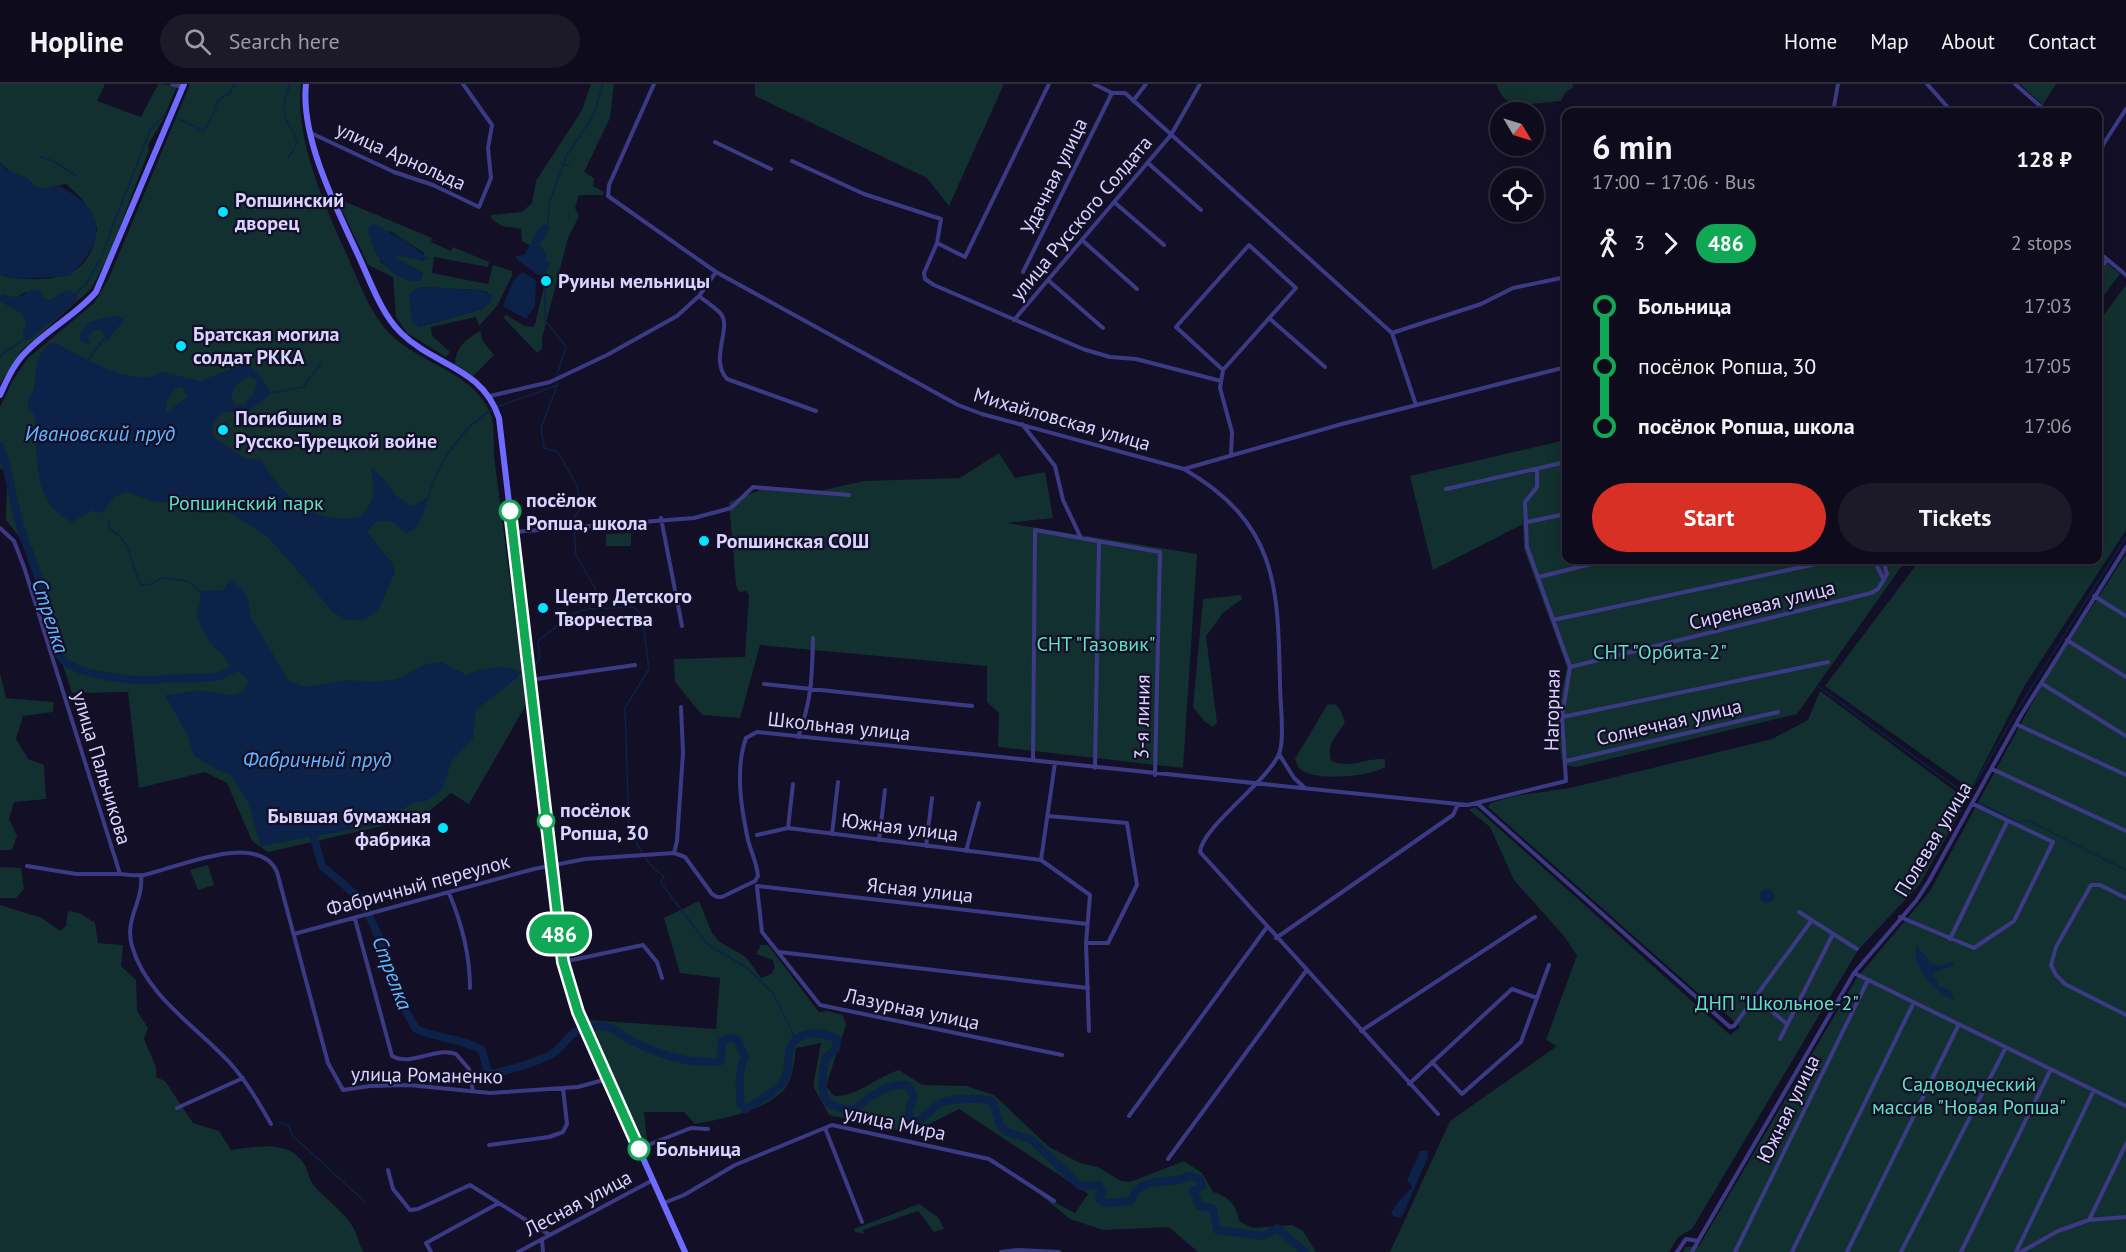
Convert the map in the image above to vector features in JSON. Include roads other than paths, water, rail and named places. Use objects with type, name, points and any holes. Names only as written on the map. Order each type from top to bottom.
[{"type":"main road","points":[[306,84],[304,100],[311,133],[331,196],[387,315],[408,339],[478,383],[490,396],[499,418],[504,445],[512,532],[563,962],[578,1012],[685,1252]]},
{"type":"main road","points":[[0,395],[11,371],[26,351],[82,307],[96,292],[183,86]]},
{"type":"street","points":[[172,84],[183,86]]},
{"type":"street","name":"улица Арнольда","points":[[311,133],[394,172],[433,185],[479,207],[491,178],[488,148],[492,125],[463,84]]},
{"type":"street","name":"Михайловская улица","points":[[654,84],[609,185],[608,196],[716,272],[958,405],[1184,469]]},
{"type":"street","points":[[936,243],[965,257],[1049,84]]},
{"type":"street","points":[[1094,84],[1112,93],[1125,93],[1392,333],[1416,405]]},
{"type":"street","points":[[1133,101],[1146,84]]},
{"type":"street","name":"улица Русского Солдата","points":[[1014,320],[1171,135],[1200,84]]},
{"type":"street","points":[[1834,108],[1838,84]]},
{"type":"street","points":[[1927,84],[1948,108]]},
{"type":"street","points":[[2014,84],[2042,108]]},
{"type":"street","name":"Удачная улица","points":[[1023,272],[1112,93]]},
{"type":"street","points":[[2103,146],[2126,109]]},
{"type":"street","points":[[715,142],[771,169]]},
{"type":"street","points":[[792,161],[864,194],[941,219],[936,243],[924,273],[925,279],[1014,320],[1110,357],[1136,359],[1221,381]]},
{"type":"street","points":[[1148,163],[1202,210]]},
{"type":"street","points":[[1114,202],[1164,245]]},
{"type":"street","points":[[1082,240],[1137,289]]},
{"type":"street","points":[[1223,370],[1176,327],[1250,245],[1296,288],[1223,370],[1220,388],[1232,432],[1231,455]]},
{"type":"street","points":[[2102,256],[2126,275]]},
{"type":"street","points":[[2102,266],[2107,260]]},
{"type":"street","points":[[490,396],[565,377],[677,316],[699,296],[716,272]]},
{"type":"street","points":[[1392,333],[1481,304],[1513,288],[1562,278]]},
{"type":"street","points":[[1048,280],[1103,328]]},
{"type":"street","points":[[699,296],[722,315],[724,321],[718,353],[723,375],[728,379],[816,411]]},
{"type":"street","points":[[1269,318],[1325,367]]},
{"type":"street","points":[[1184,469],[1416,405],[1562,368]]},
{"type":"street","points":[[1022,424],[1055,466],[1063,500],[1081,538]]},
{"type":"street","points":[[1446,489],[1562,463]]},
{"type":"street","points":[[1184,469],[1210,486],[1239,510],[1262,545],[1268,563],[1278,618],[1279,754],[1294,778],[1305,788]]},
{"type":"street","name":"Нагорная","points":[[1537,470],[1537,487],[1525,502],[1527,547],[1570,667],[1562,717],[1566,781]]},
{"type":"street","points":[[512,532],[694,518],[724,512],[753,487],[849,495]]},
{"type":"street","points":[[1527,522],[1562,515]]},
{"type":"street","points":[[661,519],[682,626]]},
{"type":"street","name":"улица Пальчикова","points":[[0,528],[14,541],[24,567],[120,874],[141,876],[227,853],[248,853],[263,856],[270,861]]},
{"type":"street","points":[[1033,760],[1035,530],[1098,541],[1095,768]]},
{"type":"street","name":"3-я линия","points":[[1098,541],[1160,552],[1155,775]]},
{"type":"street","name":"Полевая улица","points":[[1692,1252],[1854,973],[1929,881],[2016,724],[2126,547]]},
{"type":"street","points":[[2121,555],[2126,558]]},
{"type":"street","points":[[1539,577],[1591,564]]},
{"type":"street","points":[[1553,620],[1558,617],[1816,564]]},
{"type":"street","points":[[1876,564],[1883,578]]},
{"type":"street","points":[[1883,578],[1887,569],[1885,564]]},
{"type":"street","name":"Сиреневая улица","points":[[1570,667],[1871,593],[1878,589],[1883,578]]},
{"type":"street","points":[[2094,596],[2126,616]]},
{"type":"street","points":[[798,737],[809,707],[812,689],[813,638]]},
{"type":"street","points":[[2067,640],[2126,677]]},
{"type":"street","points":[[1562,717],[1828,662]]},
{"type":"street","points":[[530,680],[635,664]]},
{"type":"street","points":[[2041,683],[2126,736]]},
{"type":"street","points":[[764,684],[972,706]]},
{"type":"street","points":[[674,853],[677,841],[683,753],[681,707]]},
{"type":"street","name":"Солнечная улица","points":[[1566,761],[1778,712]]},
{"type":"street","points":[[2016,724],[2126,775]]},
{"type":"street","name":"Школьная улица","points":[[755,881],[757,867],[748,839],[741,788],[740,755],[747,738],[757,732],[1033,760],[1155,775],[1458,804],[1477,803],[1566,781]]},
{"type":"street","points":[[1279,754],[1204,839],[1200,852],[1408,1084],[1438,1114]]},
{"type":"street","points":[[1055,763],[1041,860],[1090,895],[1086,943],[1089,1031]]},
{"type":"street","points":[[1992,769],[2126,831]]},
{"type":"street","points":[[832,834],[838,782]]},
{"type":"street","points":[[788,828],[793,784]]},
{"type":"street","points":[[879,840],[885,790]]},
{"type":"street","points":[[926,846],[932,798]]},
{"type":"street","points":[[966,851],[979,803]]},
{"type":"street","points":[[1477,803],[1726,1024],[1734,1026],[1812,920]]},
{"type":"street","points":[[1276,938],[1453,815],[1458,804]]},
{"type":"street","points":[[1900,917],[1974,948],[2014,921],[2053,842],[1973,804]]},
{"type":"street","points":[[1048,816],[1127,823],[1137,885],[1108,943],[1086,943]]},
{"type":"street","points":[[1950,939],[2007,822]]},
{"type":"street","name":"Южная улица","points":[[757,835],[788,828],[1041,860]]},
{"type":"street","points":[[551,866],[585,859],[674,853],[685,857],[717,897],[755,881],[757,886]]},
{"type":"street","name":"улица Романенко","points":[[270,861],[277,872],[328,1063],[344,1090],[370,1086],[409,1086],[473,1092],[591,1086],[607,1079]]},
{"type":"street","points":[[27,866],[76,874],[120,874]]},
{"type":"street","name":"Фабричный переулок","points":[[294,934],[551,866]]},
{"type":"street","points":[[141,876],[141,896],[132,913],[129,928],[132,947],[138,961],[163,1000],[243,1078],[271,1124]]},
{"type":"street","points":[[2126,898],[2100,885],[2091,885],[2056,947],[2051,965],[2056,975],[2065,984],[2126,1015]]},
{"type":"street","name":"Ясная улица","points":[[757,886],[1087,924]]},
{"type":"street","name":"Лазурная улица","points":[[757,886],[762,932],[820,1005],[1062,1055]]},
{"type":"street","points":[[449,893],[459,917],[470,960],[470,988]]},
{"type":"street","points":[[1800,912],[1857,949]]},
{"type":"street","points":[[1361,1031],[1535,917]]},
{"type":"street","points":[[357,918],[392,1056],[406,1059],[441,1052],[456,1054],[469,1069],[473,1092]]},
{"type":"street","points":[[1129,1116],[1267,927]]},
{"type":"street","points":[[1780,1039],[1833,933]]},
{"type":"street","points":[[563,962],[643,945],[657,962],[662,978]]},
{"type":"street","points":[[779,953],[1088,988]]},
{"type":"street","points":[[1432,1062],[1462,1094],[1521,1042],[1549,965]]},
{"type":"street","points":[[1168,1159],[1306,971]]},
{"type":"street","points":[[1854,973],[2126,1106]]},
{"type":"street","name":"Южная улица","points":[[1735,1252],[1868,980]]},
{"type":"street","points":[[1408,1084],[1512,989],[1537,998]]},
{"type":"street","points":[[1755,997],[1787,1024]]},
{"type":"street","points":[[1792,1252],[1914,1002]]},
{"type":"street","points":[[1847,1252],[1959,1024]]},
{"type":"street","points":[[1901,1252],[2006,1047]]},
{"type":"street","points":[[1961,1252],[2051,1069]]},
{"type":"street","points":[[177,1108],[243,1078]]},
{"type":"street","points":[[489,1145],[549,1137],[563,1132],[567,1124],[563,1088]]},
{"type":"street","points":[[2016,1252],[2094,1090]]},
{"type":"street","name":"улица Мира","points":[[663,1203],[684,1195],[735,1164],[832,1125],[989,1159],[1054,1201]]},
{"type":"street","points":[[639,1149],[691,1128],[708,1129]]},
{"type":"street","points":[[825,1128],[862,1222]]},
{"type":"street","points":[[2089,1220],[2126,1143]]},
{"type":"street","points":[[388,1170],[393,1188],[410,1210],[418,1209],[470,1185],[549,1235]]},
{"type":"street","name":"Лесная улица","points":[[518,1252],[653,1180]]},
{"type":"street","points":[[431,1252],[426,1243],[499,1203]]},
{"type":"street","points":[[2021,1252],[2058,1231],[2089,1220],[2126,1217]]},
{"type":"street","points":[[1677,1252],[1686,1239],[1698,1241]]},
{"type":"street","points":[[542,1240],[543,1252]]},
{"type":"street","points":[[1001,1252],[1018,1250],[1059,1252]]},
{"type":"water","points":[[0,162],[6,170],[27,178],[34,186],[43,189],[59,186],[75,195],[86,205],[93,216],[96,227],[90,251],[69,276],[18,279],[0,275]]},
{"type":"water","points":[[373,223],[405,241],[429,259],[394,257],[423,273],[421,281],[400,277],[384,265],[370,238],[368,228]]},
{"type":"water","points":[[545,223],[550,228],[539,245],[546,253],[546,261],[550,263],[545,276],[538,275],[516,259],[516,256],[524,255],[538,230]]},
{"type":"water","points":[[522,272],[536,280],[535,306],[526,319],[503,306],[513,281]]},
{"type":"water","points":[[419,287],[479,290],[492,295],[492,300],[482,309],[419,327],[412,322],[409,294]]},
{"type":"water","points":[[32,290],[40,291],[44,299],[50,301],[70,290],[78,297],[71,306],[28,340],[24,339],[23,332],[27,323],[22,313],[0,301],[0,297],[3,294],[16,298]]},
{"type":"water","points":[[117,315],[124,320],[107,341],[102,331],[97,329],[87,337],[90,343],[86,344],[80,339],[80,332],[89,322]]},
{"type":"water","name":"Ивановский пруд","points":[[54,342],[108,369],[137,377],[163,372],[200,381],[242,365],[250,366],[261,377],[271,393],[247,412],[222,412],[212,425],[214,437],[244,458],[261,460],[290,496],[314,512],[343,519],[360,517],[372,500],[371,468],[405,502],[414,506],[429,496],[422,518],[416,528],[411,531],[406,533],[392,522],[386,521],[375,522],[367,532],[392,563],[395,572],[379,609],[364,620],[348,620],[334,613],[269,538],[224,509],[196,498],[181,497],[166,502],[156,502],[126,492],[114,497],[104,511],[97,513],[93,510],[72,522],[58,514],[49,503],[39,476],[35,415],[28,409],[38,361],[48,346]],"holes":[[[249,376],[257,380],[254,392],[245,404],[236,405],[232,392],[241,381]],[[181,387],[185,390],[187,397],[166,413],[167,400],[176,388]]]},
{"type":"water","name":"Фабричный пруд","points":[[230,580],[242,589],[249,602],[251,618],[289,681],[305,687],[349,680],[370,682],[397,679],[426,664],[442,662],[466,675],[501,667],[519,673],[517,678],[476,710],[473,739],[452,760],[442,790],[426,801],[412,803],[381,824],[261,846],[248,802],[230,774],[194,756],[188,736],[165,695],[198,691],[235,695],[245,689],[249,682],[239,671],[231,672],[228,661],[210,642],[197,617],[199,591],[223,590]]},
{"type":"water","points":[[1767,889],[1772,891],[1774,896],[1772,901],[1767,903],[1762,901],[1760,896],[1762,891]]},
{"type":"water","points":[[1916,945],[1932,964],[1939,966],[1953,961],[1954,965],[1932,973],[1939,986],[1951,991],[1954,1001],[1932,985],[1921,971]]},
{"type":"water","points":[[1420,1151],[1427,1151],[1428,1157],[1402,1217],[1395,1217],[1391,1214],[1393,1210],[1412,1187],[1407,1180]]},
{"type":"waterway","points":[[179,119],[204,131],[217,101],[228,94],[236,84]]},
{"type":"waterway","points":[[288,158],[298,142],[285,117],[284,102],[290,84]]},
{"type":"waterway","points":[[548,224],[549,203],[567,155],[593,116],[603,84]]},
{"type":"waterway","points":[[102,254],[151,128],[166,114]]},
{"type":"waterway","points":[[41,157],[53,161],[77,176]]},
{"type":"waterway","points":[[563,165],[570,165]]},
{"type":"waterway","points":[[75,295],[88,281],[100,259]]},
{"type":"waterway","points":[[545,276],[545,320],[566,347],[557,375]]},
{"type":"waterway","points":[[89,359],[104,338]]},
{"type":"waterway","points":[[0,356],[24,339]]},
{"type":"waterway","points":[[272,393],[303,387],[321,363]]},
{"type":"waterway","points":[[558,383],[541,428],[544,448],[558,452],[577,486],[581,508],[573,519]]},
{"type":"waterway","points":[[497,407],[558,385]]},
{"type":"waterway","points":[[429,495],[433,482],[453,446],[471,426],[492,409]]},
{"type":"waterway","name":"Стрелка","points":[[0,446],[20,526],[45,599],[55,647],[63,660],[71,666],[96,674],[141,680],[213,677],[222,675],[237,665]]},
{"type":"waterway","points":[[108,521],[110,529],[128,548],[134,570],[142,585],[152,584],[160,578],[166,578],[187,581],[199,591]]},
{"type":"waterway","points":[[574,530],[576,555],[596,590],[589,609],[633,607],[642,615],[649,669],[625,708],[629,830],[642,852]]},
{"type":"waterway","points":[[2016,712],[2126,537]]},
{"type":"waterway","points":[[533,669],[540,657],[538,642],[567,615],[588,609]]},
{"type":"waterway","points":[[519,673],[525,670]]},
{"type":"waterway","points":[[1818,686],[1968,796],[2014,716]]},
{"type":"waterway","points":[[1978,802],[2016,822],[2029,821],[2126,870]]},
{"type":"waterway","name":"Стрелка","points":[[311,827],[322,866],[362,900],[381,942],[397,995],[416,1029],[466,1043],[482,1050],[487,1070],[493,1074],[529,1064],[550,1055],[573,1033],[599,1026],[609,1027],[653,1051],[698,1062],[721,1061],[722,1041],[729,1038],[737,1039],[745,1057],[741,1068],[740,1087],[741,1105],[746,1109],[772,1092],[784,1080],[789,1052],[797,1039],[809,1034],[823,1034],[837,1039],[836,1049],[825,1058],[823,1079],[824,1095],[833,1105],[854,1110],[886,1088],[901,1084],[908,1085],[914,1098],[909,1111],[909,1117],[913,1123],[946,1101],[988,1100],[993,1102],[1000,1125],[1007,1132],[1032,1140],[1080,1186],[1099,1185],[1102,1190],[1099,1199],[1104,1203],[1131,1201],[1135,1192],[1141,1187],[1189,1176],[1200,1179],[1202,1186],[1193,1191],[1200,1206],[1213,1209],[1217,1230],[1263,1236],[1277,1228],[1305,1252]]},
{"type":"waterway","points":[[644,856],[655,870],[664,876],[661,883],[708,945],[746,967],[773,993],[796,1040]]},
{"type":"waterway","points":[[279,1122],[289,1126],[293,1136],[365,1202]]},
{"type":"place","name":"Ропшинский дворец","points":[[223,212]]},
{"type":"place","name":"Руины мельницы","points":[[546,281]]},
{"type":"place","name":"Братская могила солдат РККА","points":[[181,346]]},
{"type":"place","name":"Погибшим в Русско-Турецкой войне","points":[[223,430]]},
{"type":"place","name":"посёлок Ропша, школа","points":[[510,511]]},
{"type":"place","name":"Ропшинская СОШ","points":[[704,541]]},
{"type":"place","name":"Центр Детского Творчества","points":[[543,608]]},
{"type":"place","name":"посёлок Ропша, 30","points":[[546,821]]},
{"type":"place","name":"Бывшая бумажная фабрика","points":[[443,828]]},
{"type":"place","name":"Больница","points":[[639,1149]]},
{"type":"park label","name":"Ропшинский парк","points":[[246,503]]},
{"type":"park label","name":"СНТ \"Газовик\"","points":[[1096,644]]},
{"type":"park label","name":"СНТ \"Орбита-2\"","points":[[1660,652]]},
{"type":"park label","name":"ДНП \"Школьное-2\"","points":[[1777,1003]]},
{"type":"park label","name":"Садоводческий массив \"Новая Ропша\"","points":[[1969,1096]]}]
